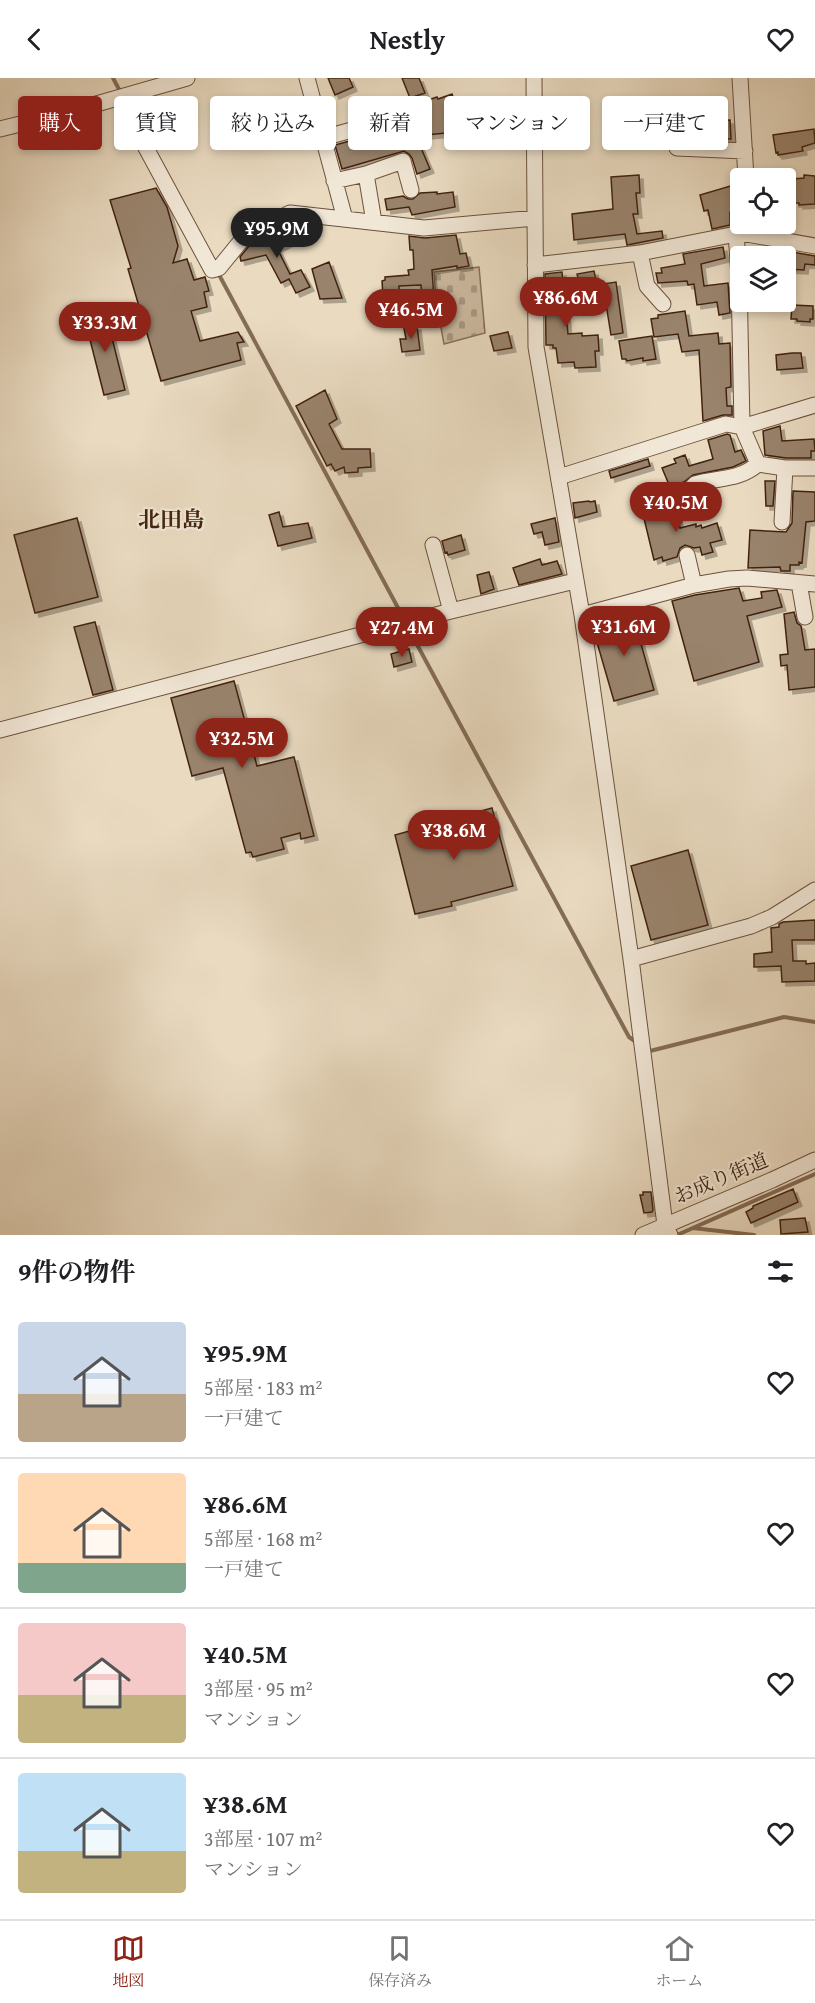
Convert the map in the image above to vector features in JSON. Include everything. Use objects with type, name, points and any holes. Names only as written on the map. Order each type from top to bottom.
[{"type":"street","points":[[126,96],[187,78]]},
{"type":"street","points":[[307,78],[312,96]]},
{"type":"street","points":[[534,78],[536,347],[582,615],[668,1230]]},
{"type":"street","points":[[740,78],[746,168]]},
{"type":"street","points":[[0,129],[114,99]]},
{"type":"street","points":[[147,150],[212,270],[219,268],[245,236],[290,213],[423,228],[535,218]]},
{"type":"street","points":[[325,150],[345,219]]},
{"type":"street","points":[[722,150],[745,151]]},
{"type":"street","points":[[334,181],[366,174],[403,160],[411,190]]},
{"type":"street","points":[[366,174],[375,222]]},
{"type":"street","points":[[535,265],[640,253],[730,232]]},
{"type":"street","points":[[740,234],[742,427],[758,464]]},
{"type":"street","points":[[759,234],[815,246]]},
{"type":"street","points":[[640,253],[647,286],[663,304]]},
{"type":"street","points":[[558,477],[726,424],[742,427],[815,405]]},
{"type":"street","points":[[758,464],[785,468],[815,468]]},
{"type":"street","points":[[693,512],[690,489],[695,484],[738,476],[749,472],[758,464]]},
{"type":"street","points":[[782,522],[785,468]]},
{"type":"street","points":[[433,545],[451,611]]},
{"type":"street","points":[[687,555],[694,585]]},
{"type":"street","points":[[582,615],[694,585],[729,579],[747,578],[815,584]]},
{"type":"street","points":[[0,730],[451,611],[575,581]]},
{"type":"street","points":[[799,583],[805,617]]},
{"type":"street","points":[[631,959],[751,926],[772,917],[815,890]]},
{"type":"street","name":"お成り街道","points":[[644,1235],[668,1230],[815,1160]]},
{"type":"green space","points":[[479,267],[485,333],[444,344],[436,300],[434,272]]},
{"type":"building","points":[[328,78],[349,78],[353,87],[335,95]]},
{"type":"building","points":[[402,78],[419,78],[425,93],[409,96]]},
{"type":"building","points":[[437,97],[438,99],[444,97],[444,133],[432,134],[432,99]]},
{"type":"building","points":[[728,120],[730,120],[731,139],[728,139]]},
{"type":"building","points":[[814,129],[815,143],[802,147],[803,151],[778,155],[778,152],[776,153],[773,135]]},
{"type":"building","points":[[348,141],[348,150],[422,150],[430,169],[417,174],[412,158],[404,151],[342,169],[336,145]]},
{"type":"building","points":[[639,175],[640,193],[636,193],[638,214],[633,214],[637,234],[662,231],[663,238],[627,245],[625,234],[574,240],[572,214],[613,209],[611,177]]},
{"type":"building","points":[[804,175],[815,176],[815,204],[799,205],[796,203],[796,179],[804,178]]},
{"type":"building","points":[[730,186],[730,225],[712,229],[708,210],[704,211],[700,195]]},
{"type":"building","points":[[156,188],[167,207],[178,246],[173,263],[187,259],[194,280],[205,277],[209,291],[204,292],[207,307],[191,311],[200,341],[238,332],[244,342],[237,343],[241,360],[161,381],[110,200]]},
{"type":"building","points":[[437,192],[437,194],[453,192],[455,207],[412,215],[409,207],[387,210],[385,199],[403,196],[413,199],[420,193]]},
{"type":"building","points":[[280,229],[285,238],[292,236],[294,240],[277,248],[290,274],[301,270],[310,287],[296,293],[289,279],[281,283],[266,255],[241,261],[240,257],[249,246],[266,242],[263,238]]},
{"type":"building","points":[[456,235],[460,254],[466,253],[469,266],[432,270],[434,299],[422,299],[421,285],[399,286],[399,293],[383,296],[382,281],[385,277],[409,275],[408,270],[414,269],[413,250],[410,250],[409,236],[425,238]]},
{"type":"building","points":[[723,247],[725,258],[701,264],[704,286],[728,283],[730,313],[719,315],[717,302],[697,305],[694,284],[688,285],[687,281],[658,283],[656,273],[662,273],[661,268],[685,264],[683,254]]},
{"type":"building","points":[[796,253],[815,256],[815,265],[805,264],[804,270],[796,270]]},
{"type":"building","points":[[329,262],[342,298],[320,299],[312,269]]},
{"type":"building","points":[[594,271],[597,285],[616,282],[623,333],[611,335],[605,298],[585,303],[577,274]]},
{"type":"building","points":[[562,272],[568,334],[598,335],[599,351],[595,351],[596,367],[575,368],[574,362],[558,363],[556,348],[553,348],[553,345],[546,345],[545,274]]},
{"type":"building","points":[[796,305],[813,306],[813,319],[810,319],[810,322],[791,319],[792,312],[796,312]]},
{"type":"building","points":[[105,310],[125,390],[104,395],[84,316]]},
{"type":"building","points":[[685,311],[689,336],[718,333],[719,344],[730,343],[731,387],[726,388],[727,406],[732,406],[732,415],[723,415],[703,421],[699,350],[682,352],[678,334],[654,337],[651,319],[658,318],[658,315]]},
{"type":"building","points":[[417,326],[420,350],[402,352],[400,339],[406,339],[404,328]]},
{"type":"building","points":[[508,332],[512,348],[494,351],[490,336]]},
{"type":"building","points":[[652,336],[656,359],[643,361],[643,358],[627,361],[622,359],[619,341]]},
{"type":"building","points":[[801,353],[803,368],[777,370],[776,355]]},
{"type":"building","points":[[325,390],[337,419],[329,424],[342,449],[370,449],[371,467],[358,468],[358,472],[345,473],[344,467],[335,471],[331,464],[327,466],[296,406]]},
{"type":"building","points":[[780,426],[782,441],[814,439],[815,451],[811,451],[811,458],[765,455],[763,431]]},
{"type":"building","points":[[730,435],[735,452],[741,450],[746,461],[733,467],[693,475],[684,482],[670,487],[662,468],[676,463],[674,459],[685,455],[689,466],[713,459],[708,440]]},
{"type":"building","points":[[648,459],[650,466],[611,478],[609,471]]},
{"type":"building","points":[[765,481],[775,481],[773,506],[766,506]]},
{"type":"building","points":[[793,491],[815,492],[815,521],[806,522],[802,563],[790,565],[790,571],[781,571],[780,567],[748,568],[750,530],[786,532],[792,523]]},
{"type":"building","points":[[595,501],[597,512],[575,518],[573,503]]},
{"type":"building","points":[[675,503],[680,528],[696,524],[696,527],[701,525],[702,528],[717,523],[722,540],[710,543],[713,552],[702,555],[700,547],[685,545],[680,548],[677,557],[663,561],[662,557],[654,560],[642,510]]},
{"type":"building","points":[[279,512],[283,527],[308,523],[312,538],[278,546],[269,515]]},
{"type":"building","points":[[77,518],[98,597],[35,613],[14,535]]},
{"type":"building","points":[[555,518],[559,542],[545,545],[542,532],[534,534],[531,524]]},
{"type":"building","points":[[461,535],[465,550],[448,555],[447,552],[445,553],[442,541]]},
{"type":"building","points":[[540,559],[542,565],[557,561],[562,574],[519,585],[513,568]]},
{"type":"building","points":[[489,572],[494,589],[481,594],[477,575]]},
{"type":"building","points":[[739,588],[743,601],[762,598],[761,592],[777,590],[782,607],[747,616],[759,662],[694,681],[672,601]]},
{"type":"building","points":[[632,612],[654,690],[614,701],[594,632],[605,629],[603,620]]},
{"type":"building","points":[[794,612],[797,623],[801,626],[805,650],[815,649],[815,687],[789,690],[787,665],[781,666],[780,655],[788,654],[784,614]]},
{"type":"building","points":[[95,622],[113,690],[93,695],[74,627]]},
{"type":"building","points":[[409,649],[412,662],[394,667],[391,654]]},
{"type":"building","points":[[234,681],[257,766],[294,757],[314,836],[301,839],[300,833],[281,838],[284,849],[253,857],[251,852],[246,853],[223,768],[192,776],[171,698]]},
{"type":"building","points":[[492,808],[513,886],[451,902],[452,906],[415,914],[395,835]]},
{"type":"building","points":[[688,850],[708,925],[651,940],[631,866]]},
{"type":"building","points":[[815,920],[815,940],[792,940],[793,961],[806,961],[806,964],[815,963],[815,981],[782,982],[781,966],[754,967],[754,954],[772,952],[771,928],[779,927],[779,924],[783,922]]},
{"type":"building","points":[[793,1189],[798,1202],[751,1223],[746,1212],[753,1206]]},
{"type":"building","points":[[643,1192],[651,1192],[652,1212],[644,1213],[640,1195],[643,1195]]},
{"type":"building","points":[[805,1218],[808,1232],[781,1234],[780,1220]]},
{"type":"waterway","points":[[113,78],[121,93]]},
{"type":"waterway","points":[[217,271],[404,619]]},
{"type":"waterway","points":[[407,626],[629,1037],[636,1042]]},
{"type":"waterway","points":[[647,1049],[650,1051],[784,1017],[815,1022]]},
{"type":"waterway","points":[[677,1235],[815,1174]]},
{"type":"waterway","points":[[693,1228],[754,1235]]},
{"type":"district","name":"北田島","points":[[171,519]]}]
